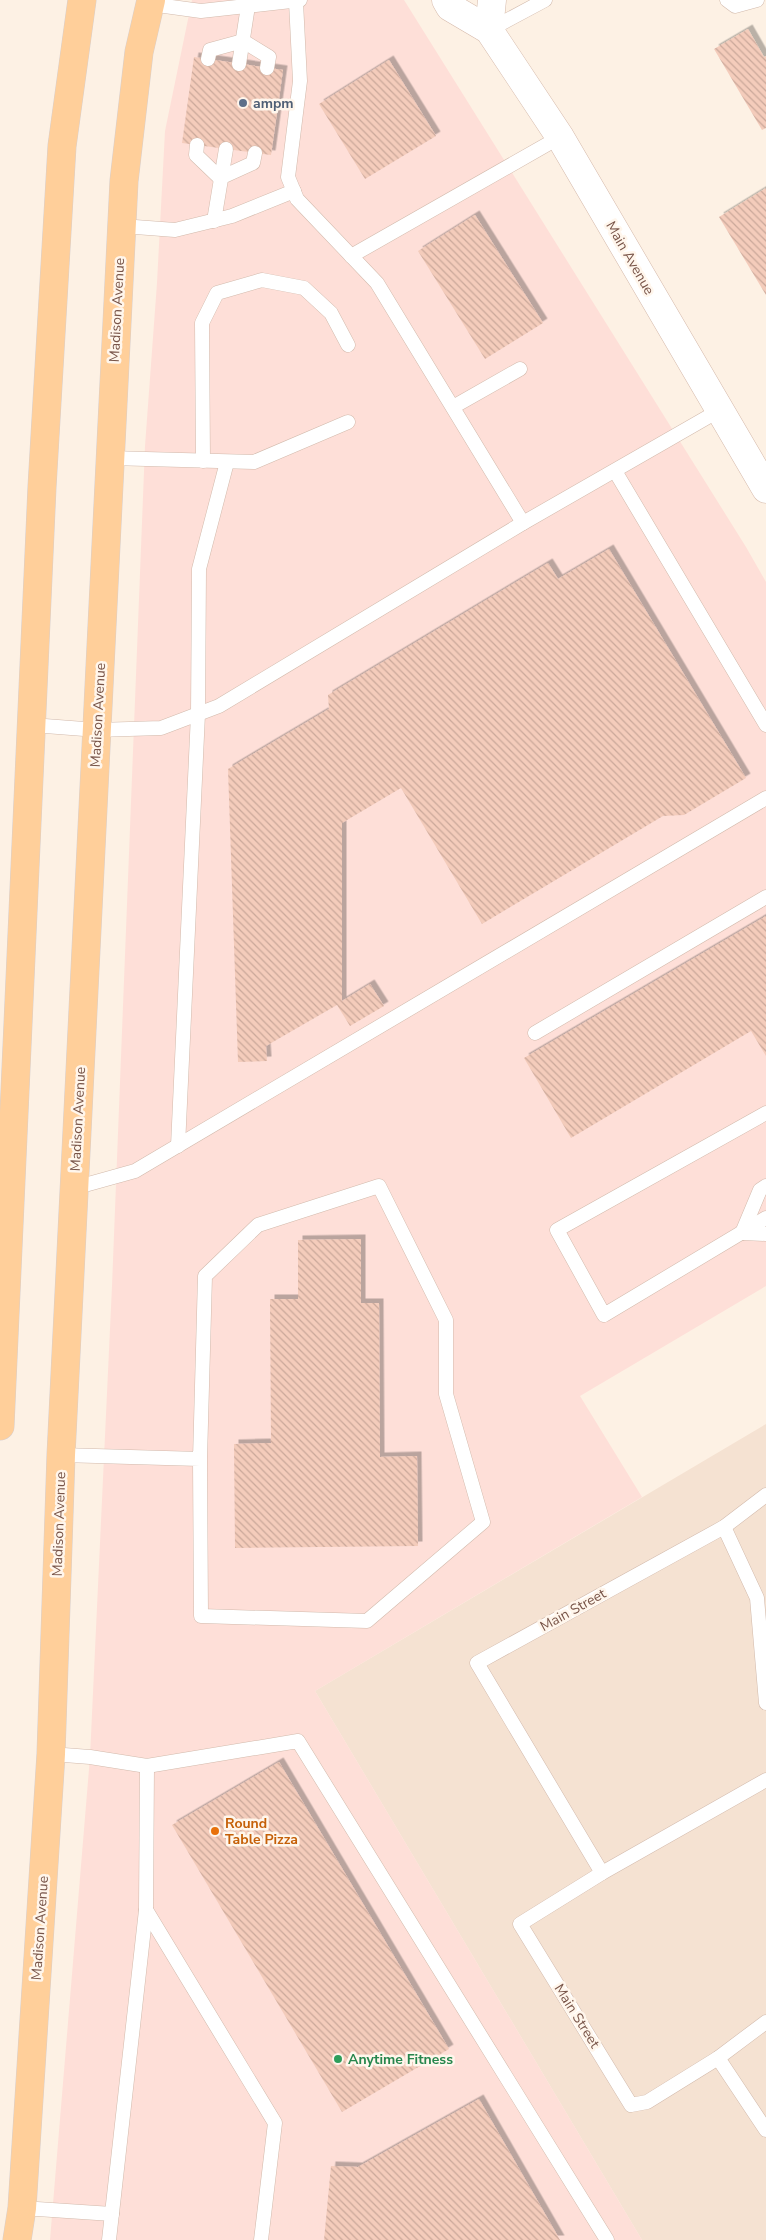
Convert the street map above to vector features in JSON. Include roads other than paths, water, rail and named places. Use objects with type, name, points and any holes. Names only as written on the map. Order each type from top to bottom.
[{"type":"main road","points":[[0,1426],[42,487],[62,146],[82,0]]},
{"type":"main road","name":"Madison Avenue","points":[[17,2240],[22,2208],[51,1754],[61,1455],[124,181],[138,62],[151,2]]},
{"type":"street","name":"Main Avenue","points":[[446,0],[450,8],[489,30],[560,137],[766,489]]},
{"type":"street","points":[[489,30],[492,0]]},
{"type":"lane","points":[[489,30],[545,0]]},
{"type":"lane","points":[[727,0],[735,6],[757,0]]},
{"type":"lane","points":[[151,2],[201,11],[298,1],[300,81],[288,176],[297,200],[377,283],[523,523]]},
{"type":"lane","points":[[239,64],[248,6]]},
{"type":"lane","points":[[208,59],[210,50],[243,41],[269,58],[267,68]]},
{"type":"lane","points":[[352,256],[560,137]]},
{"type":"lane","points":[[197,145],[196,155],[220,178]]},
{"type":"lane","points":[[214,221],[226,149]]},
{"type":"lane","points":[[220,178],[253,163],[255,153]]},
{"type":"lane","points":[[122,226],[175,230],[232,216],[294,191]]},
{"type":"lane","points":[[203,461],[202,324],[217,293],[262,280],[304,288],[332,313],[348,345]]},
{"type":"lane","points":[[453,407],[520,369]]},
{"type":"lane","points":[[32,724],[97,730],[161,728],[219,706],[523,523],[720,410]]},
{"type":"lane","points":[[110,458],[254,462],[348,422]]},
{"type":"lane","points":[[178,1146],[198,714],[199,569],[227,462]]},
{"type":"lane","points":[[615,471],[766,725]]},
{"type":"lane","points":[[74,1188],[135,1170],[178,1146],[766,798]]},
{"type":"lane","points":[[535,1033],[766,897]]},
{"type":"lane","points":[[766,1113],[557,1230],[604,1315],[766,1218]]},
{"type":"lane","points":[[379,1186],[446,1320],[446,1394],[483,1522],[367,1621],[201,1616],[200,1459],[205,1276],[258,1224],[379,1186]]},
{"type":"lane","points":[[742,1233],[760,1190],[766,1186]]},
{"type":"lane","points":[[742,1233],[766,1234]]},
{"type":"lane","points":[[61,1455],[200,1459]]},
{"type":"lane","points":[[766,1495],[724,1527],[757,1598],[766,1703]]},
{"type":"lane","name":"Main Street","points":[[602,1873],[476,1663],[724,1527]]},
{"type":"lane","points":[[51,1754],[90,1757],[147,1766],[298,1741],[607,2240]]},
{"type":"lane","points":[[109,2240],[146,1910],[147,1766]]},
{"type":"lane","name":"Main Street","points":[[766,1780],[602,1873],[520,1924],[631,2104],[647,2102],[718,2058],[766,2022]]},
{"type":"lane","points":[[146,1910],[275,2123],[261,2240]]},
{"type":"lane","points":[[718,2058],[766,2130]]},
{"type":"lane","points":[[22,2208],[112,2214]]},
{"type":"place","name":"ampm","points":[[243,103]]},
{"type":"place","name":"Round Table Pizza","points":[[215,1831]]},
{"type":"place","name":"Anytime Fitness","points":[[338,2059]]}]
